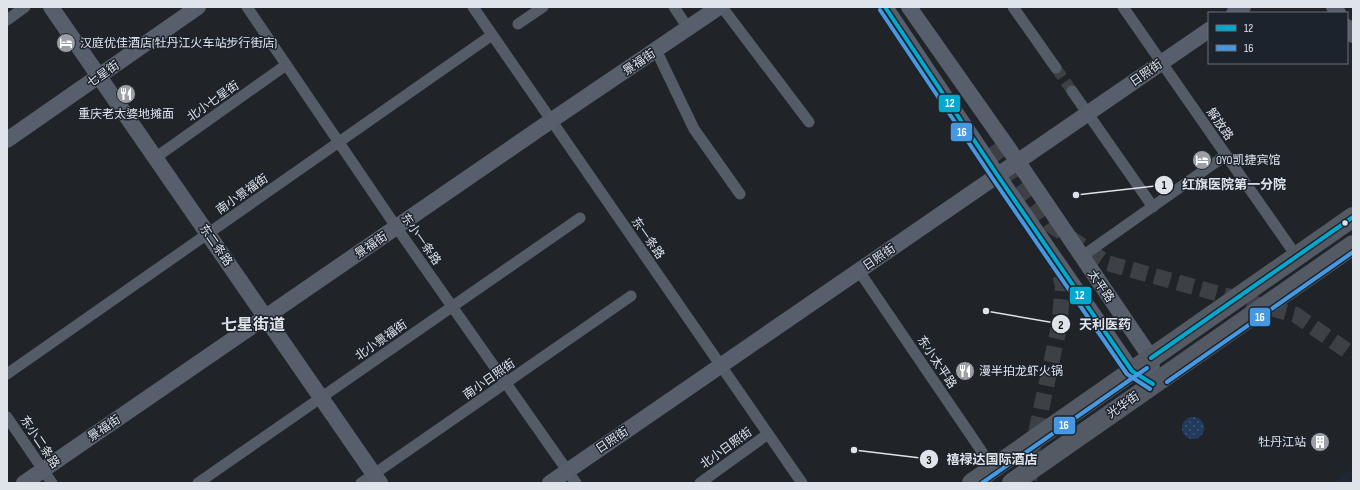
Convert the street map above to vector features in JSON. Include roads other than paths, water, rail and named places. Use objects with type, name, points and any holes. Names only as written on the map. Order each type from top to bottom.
[{"type":"highway","name":"光华街","points":[[972,483],[1353,218]]},
{"type":"highway","name":"光华街","points":[[1012,483],[1353,245]]},
{"type":"street","points":[[7,20],[25,7]]},
{"type":"street","name":"东二条路","points":[[51,7],[321,398],[372,480]]},
{"type":"street","name":"七星街","points":[[7,140],[198,7]]},
{"type":"street","name":"东小一条路","points":[[247,7],[397,228],[572,477]]},
{"type":"street","name":"东一条路","points":[[473,7],[802,483]]},
{"type":"street","points":[[518,24],[543,7]]},
{"type":"street","points":[[674,7],[688,28]]},
{"type":"street","name":"景福街","points":[[24,483],[719,7]]},
{"type":"street","points":[[722,7],[809,122]]},
{"type":"street","name":"太平路","points":[[885,7],[998,176],[1132,371],[1153,384]]},
{"type":"street","points":[[893,7],[991,146],[899,7]]},
{"type":"street","name":"太平路","points":[[909,7],[1018,162],[1081,257],[1151,358]]},
{"type":"street","points":[[1013,7],[1056,68]]},
{"type":"street","name":"解放路","points":[[1122,7],[1297,257]]},
{"type":"street","name":"日照街","points":[[550,483],[572,477],[721,366],[1208,31]]},
{"type":"street","name":"南小景福街","points":[[7,374],[492,35]]},
{"type":"street","points":[[656,50],[694,129],[740,194]]},
{"type":"street","name":"北小七星街","points":[[155,158],[286,65]]},
{"type":"street","points":[[1072,91],[1153,207]]},
{"type":"street","points":[[1081,257],[1226,155]]},
{"type":"street","name":"北小景福街","points":[[198,483],[580,218]]},
{"type":"street","name":"东小太平路","points":[[859,271],[994,468]]},
{"type":"street","name":"南小日照街","points":[[372,480],[506,383],[631,296]]},
{"type":"street","points":[[1151,358],[1153,384]]},
{"type":"street","name":"东小二条路","points":[[7,417],[52,483]]},
{"type":"street","name":"北小日照街","points":[[700,483],[768,434]]},
{"type":"tunnel","points":[[1056,68],[1072,91]]},
{"type":"tunnel","points":[[993,145],[1051,225],[1107,263],[1296,315],[1353,355]]},
{"type":"tunnel","points":[[1029,480],[1031,456],[1059,327],[1063,286],[1057,263]]},
{"type":"place","name":"汉庭优佳酒店(牡丹江火车站步行街店)","points":[[66,43]]},
{"type":"place","name":"重庆老太婆地摊面","points":[[126,94]]},
{"type":"place","name":"OYO凯捷宾馆","points":[[1202,160]]},
{"type":"place","name":"红旗医院第一分院","points":[[1076,195]]},
{"type":"place","name":"天利医药","points":[[986,311]]},
{"type":"place","name":"漫半拍龙虾火锅","points":[[965,371]]},
{"type":"place","name":"牡丹江站","points":[[1320,442]]},
{"type":"place","name":"禧禄达国际酒店","points":[[854,450]]},
{"type":"district","name":"七星街道","points":[[253,324]]}]
